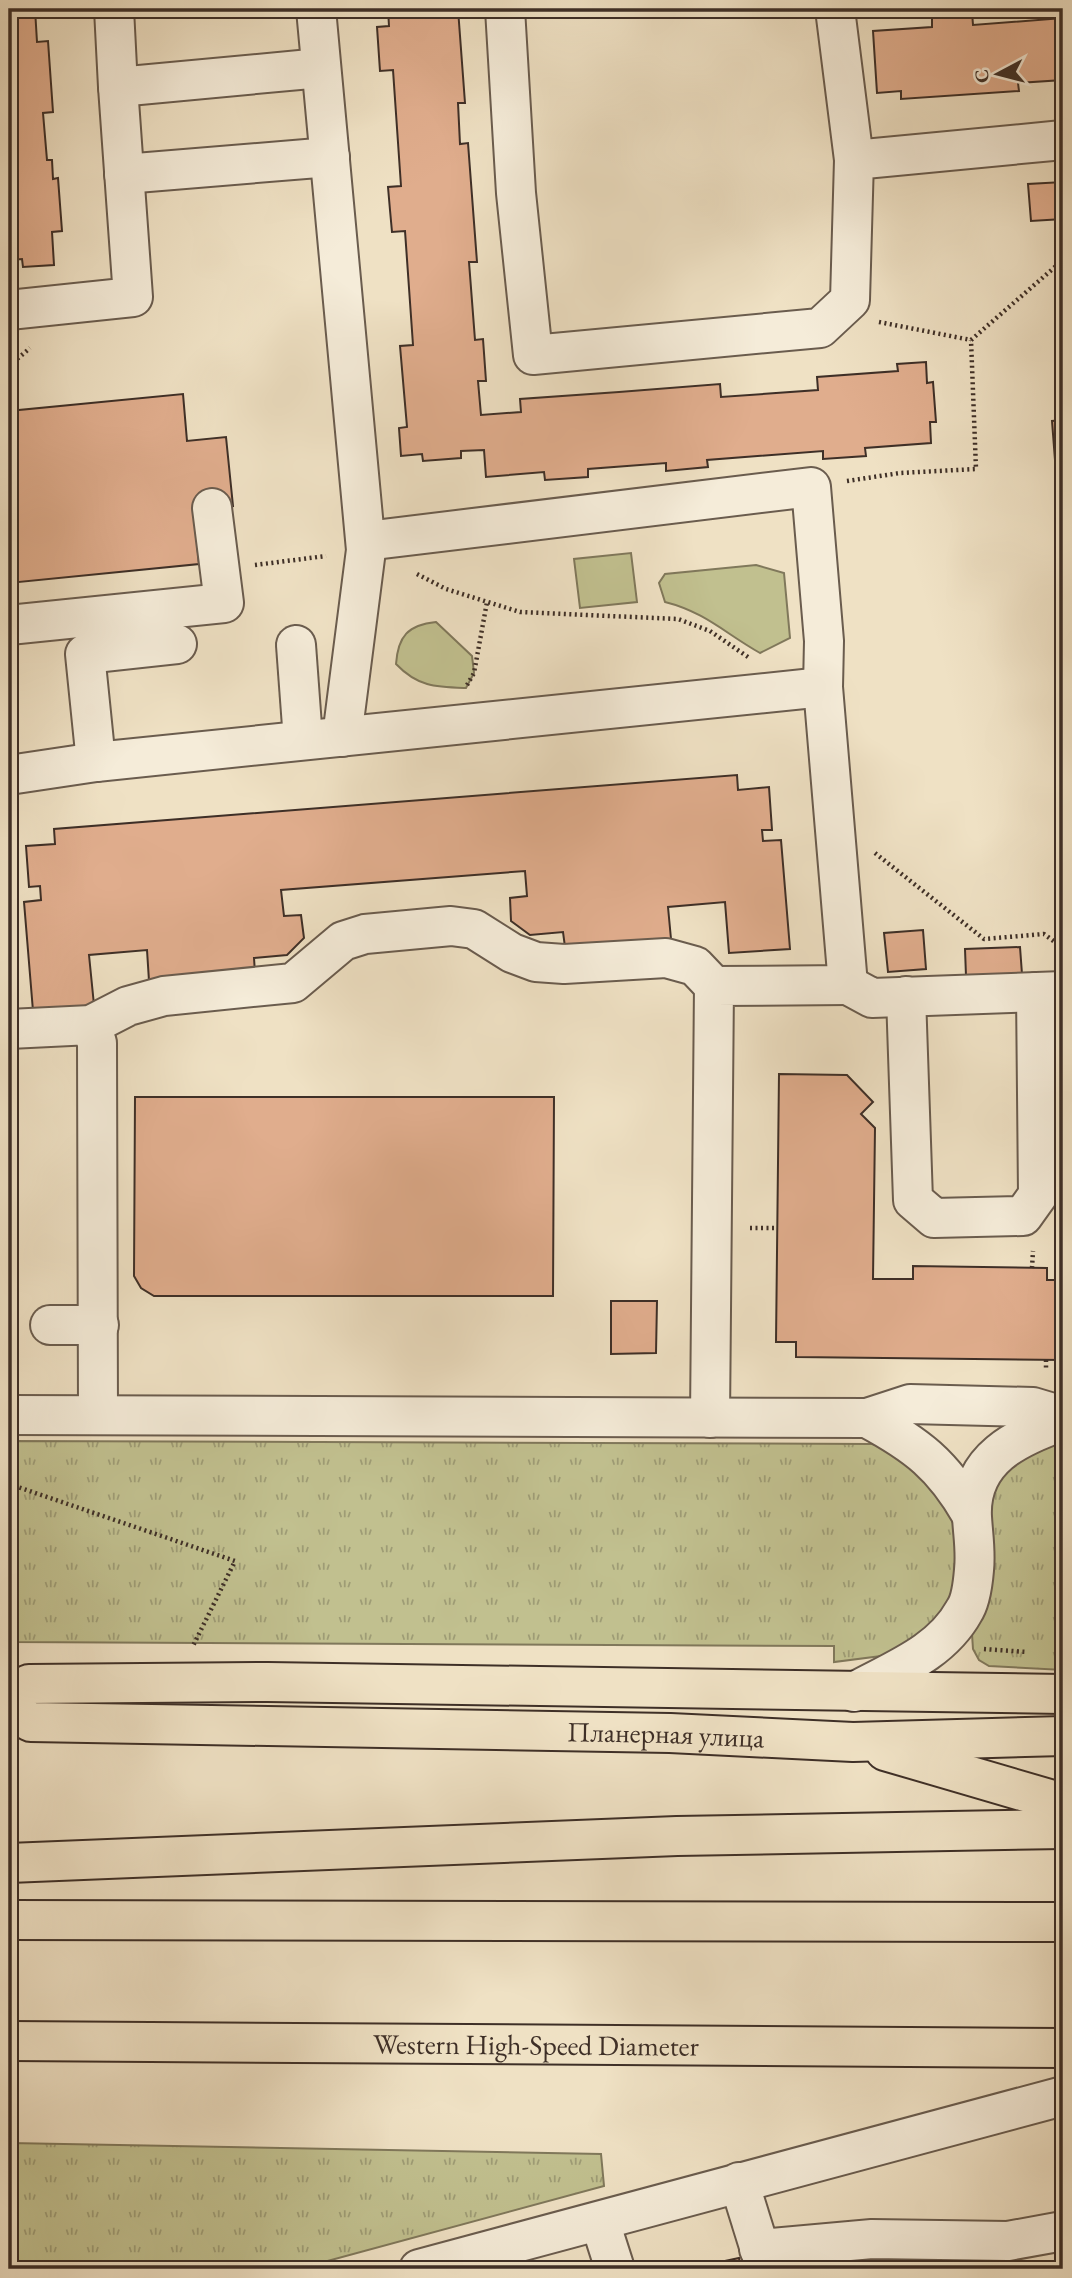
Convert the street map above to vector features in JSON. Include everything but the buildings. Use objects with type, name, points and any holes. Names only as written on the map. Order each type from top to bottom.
[{"type":"main road","name":"Планерная улица","points":[[9,1694],[29,1684],[268,1682],[1063,1694]]},
{"type":"main road","name":"Планерная улица","points":[[9,1710],[31,1721],[670,1733],[853,1742],[1063,1736]]},
{"type":"main road","points":[[853,1742],[1063,1804]]},
{"type":"main road","points":[[9,1863],[677,1836],[1063,1829]]},
{"type":"main road","points":[[9,1920],[1063,1922]]},
{"type":"main road","name":"Western High-Speed Diameter","points":[[9,2041],[1063,2048]]},
{"type":"street","points":[[9,310],[133,297],[114,9]]},
{"type":"street","points":[[316,9],[366,546],[342,737]]},
{"type":"street","points":[[505,9],[516,193],[533,355],[820,328],[850,300],[854,160],[835,9]]},
{"type":"street","points":[[118,87],[321,68]]},
{"type":"street","points":[[854,160],[1063,140]]},
{"type":"street","points":[[124,174],[330,158]]},
{"type":"street","points":[[366,546],[811,487],[824,641],[823,687],[848,985]]},
{"type":"street","points":[[9,625],[224,603],[212,508]]},
{"type":"street","points":[[96,762],[85,654],[177,644]]},
{"type":"street","points":[[296,645],[303,740]]},
{"type":"street","points":[[9,775],[96,762],[823,687]]},
{"type":"street","points":[[9,1029],[90,1025],[128,1006],[164,996],[293,983],[308,974],[342,941],[365,934],[451,926],[474,929],[512,953],[536,962],[564,964],[666,958],[695,966],[715,986],[848,985],[872,998],[906,996],[1049,992],[1038,1195],[1023,1216],[934,1218],[913,1200],[906,996]]},
{"type":"street","points":[[710,1418],[715,986]]},
{"type":"street","points":[[90,1025],[97,1043],[98,1414]]},
{"type":"street","points":[[50,1325],[99,1325]]},
{"type":"street","points":[[9,1415],[867,1418],[910,1404],[1033,1407],[1063,1418]]},
{"type":"street","points":[[853,1692],[921,1656],[944,1639],[966,1610],[976,1546],[971,1514],[953,1483],[934,1461],[909,1440],[867,1418]]},
{"type":"street","points":[[971,1514],[979,1482],[991,1460],[1011,1442],[1063,1418]]},
{"type":"street","points":[[419,2269],[1063,2096]]},
{"type":"street","points":[[739,2182],[762,2259],[872,2239],[1008,2241],[1063,2231]]},
{"type":"street","points":[[600,2222],[615,2269]]},
{"type":"path","points":[[971,340],[1063,260]]},
{"type":"path","points":[[820,328],[873,321],[971,340]]},
{"type":"path","points":[[811,487],[900,473],[976,469],[971,340]]},
{"type":"path","points":[[221,569],[366,546],[446,589],[520,612],[678,619],[710,631],[752,660]]},
{"type":"path","points":[[453,727],[474,673],[487,602]]},
{"type":"path","points":[[836,821],[984,939],[1044,934],[1063,948]]},
{"type":"path","points":[[758,1228],[777,1228]]},
{"type":"path","points":[[9,1484],[235,1561],[190,1653]]},
{"type":"green space","points":[[631,553],[637,602],[580,608],[574,559]]},
{"type":"green space","points":[[756,565],[784,573],[790,638],[760,653],[704,618],[665,602],[659,583],[665,574]]},
{"type":"green space","points":[[436,622],[472,656],[474,673],[466,688],[428,684],[404,672],[396,664],[399,646],[406,634],[418,626]]},
{"type":"green space","points":[[9,1441],[872,1444],[904,1454],[955,1519],[957,1577],[948,1605],[936,1626],[889,1655],[834,1662],[834,1646],[9,1642]]},
{"type":"green space","points":[[1044,1443],[1063,1443],[1063,1670],[989,1666],[979,1660],[973,1649],[972,1634],[979,1613],[988,1511],[1003,1466]]},
{"type":"green space","points":[[9,2143],[601,2154],[604,2186],[298,2269],[9,2269]]}]
